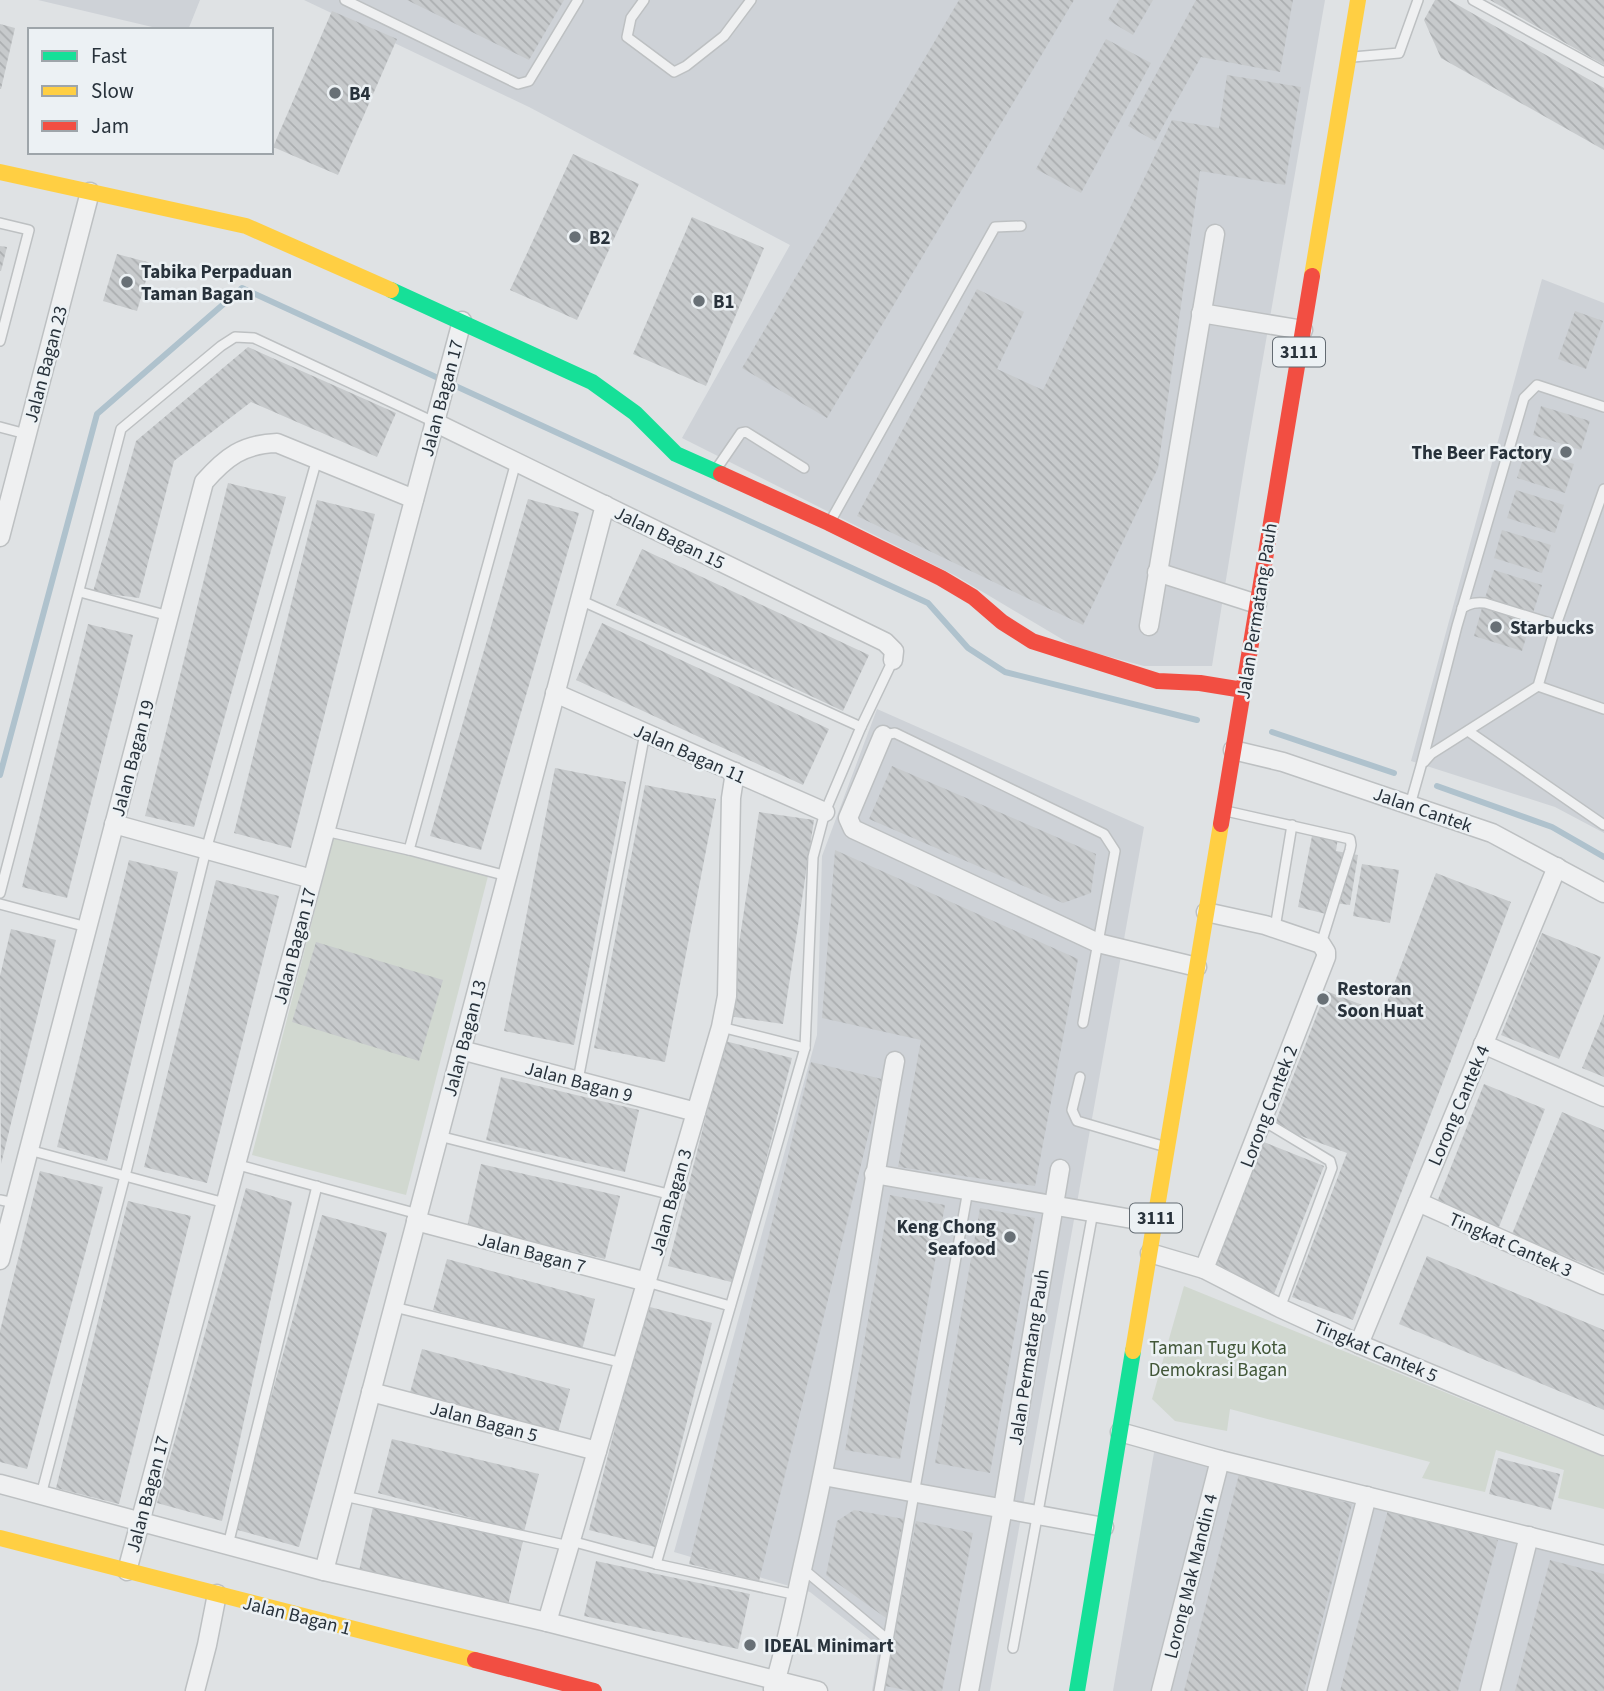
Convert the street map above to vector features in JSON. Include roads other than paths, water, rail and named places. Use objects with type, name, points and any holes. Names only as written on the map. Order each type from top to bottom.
[{"type":"street","name":"Jalan Permatang Pauh","points":[[1077,1691],[1358,0]]},
{"type":"street","points":[[0,172],[246,226],[462,321],[592,382],[635,413],[676,454],[829,523],[941,578],[974,597],[1002,622],[1032,641],[1158,681],[1200,683],[1242,697]]},
{"type":"street","name":"Jalan Bagan 23","points":[[0,537],[90,191]]},
{"type":"street","points":[[1149,626],[1215,234]]},
{"type":"street","points":[[1201,313],[1303,330]]},
{"type":"street","name":"Jalan Bagan 17","points":[[127,1571],[462,321]]},
{"type":"street","name":"Jalan Bagan 15","points":[[435,422],[885,642],[894,651],[893,660]]},
{"type":"street","name":"Jalan Bagan 19","points":[[0,1260],[7,1201],[29,1150],[204,482],[230,456],[246,448],[277,443],[414,499]]},
{"type":"street","name":"Jalan Bagan 13","points":[[324,1571],[605,505]]},
{"type":"street","points":[[1157,572],[1257,604]]},
{"type":"street","name":"Jalan Bagan 11","points":[[555,694],[825,812]]},
{"type":"street","points":[[883,735],[848,818],[853,829],[1098,943],[1197,967]]},
{"type":"street","name":"Jalan Cantek","points":[[1233,748],[1412,797],[1492,833],[1604,893]]},
{"type":"street","name":"Jalan Bagan 3","points":[[547,1622],[721,1027],[727,996],[731,797],[735,772]]},
{"type":"street","points":[[114,824],[312,879]]},
{"type":"street","name":"Lorong Cantek 4","points":[[1359,1344],[1557,867]]},
{"type":"street","points":[[1206,912],[1275,928],[1321,944]]},
{"type":"street","name":"Lorong Cantek 2","points":[[1204,1269],[1326,957],[1321,944]]},
{"type":"street","points":[[1483,1044],[1604,1097]]},
{"type":"street","name":"Jalan Bagan 9","points":[[461,1050],[696,1112]]},
{"type":"street","points":[[774,1685],[798,1596],[823,1476],[895,1061]]},
{"type":"street","name":"Jalan Permatang Pauh","points":[[969,1691],[1060,1169]]},
{"type":"street","points":[[874,1174],[1155,1223]]},
{"type":"street","name":"Tingkat Cantek 3","points":[[1418,1202],[1604,1285]]},
{"type":"street","name":"Jalan Bagan 7","points":[[417,1218],[647,1282]]},
{"type":"street","name":"Tingkat Cantek 5","points":[[1150,1252],[1204,1269],[1359,1344],[1604,1446]]},
{"type":"street","name":"Jalan Bagan 5","points":[[371,1392],[597,1451]]},
{"type":"street","points":[[1120,1432],[1220,1460],[1604,1555]]},
{"type":"street","name":"Lorong Mak Mandin 4","points":[[1161,1691],[1220,1460]]},
{"type":"street","points":[[823,1476],[1104,1527]]},
{"type":"street","points":[[0,1484],[324,1571],[547,1622],[774,1685],[818,1691]]},
{"type":"street","points":[[1317,1691],[1367,1496]]},
{"type":"street","points":[[1490,1691],[1529,1536]]},
{"type":"street","name":"Jalan Bagan 1","points":[[0,1538],[594,1691]]},
{"type":"street","points":[[195,1691],[216,1594]]},
{"type":"lane","points":[[345,0],[518,84],[529,80],[578,0]]},
{"type":"lane","points":[[644,0],[631,18],[627,37],[674,72],[686,66],[724,36],[751,0]]},
{"type":"lane","points":[[1348,57],[1399,53],[1418,0]]},
{"type":"lane","points":[[1473,0],[1604,72]]},
{"type":"lane","points":[[0,223],[29,230],[0,341]]},
{"type":"lane","points":[[829,523],[995,228],[1021,226]]},
{"type":"lane","points":[[0,893],[121,429],[235,337],[254,338],[435,422]]},
{"type":"lane","points":[[1412,797],[1462,608],[1524,398],[1537,385],[1604,407]]},
{"type":"lane","points":[[0,427],[26,434]]},
{"type":"lane","points":[[715,472],[741,433],[746,432],[804,468]]},
{"type":"lane","points":[[41,1495],[125,1176],[206,850],[317,459]]},
{"type":"lane","points":[[409,850],[516,462]]},
{"type":"lane","points":[[1421,766],[1431,754],[1538,686],[1556,625],[1604,489]]},
{"type":"lane","points":[[80,592],[169,616]]},
{"type":"lane","points":[[580,600],[861,727]]},
{"type":"lane","points":[[1462,608],[1470,603],[1485,603],[1556,625]]},
{"type":"lane","points":[[656,1564],[805,1048],[813,857],[825,812],[893,660]]},
{"type":"lane","points":[[1538,686],[1604,709]]},
{"type":"lane","points":[[1468,731],[1604,825]]},
{"type":"lane","points":[[578,1080],[645,733]]},
{"type":"lane","points":[[883,735],[895,733],[1104,834],[1115,851],[1083,1023]]},
{"type":"lane","points":[[1223,810],[1350,839],[1352,845],[1321,944]]},
{"type":"lane","points":[[1275,928],[1292,825]]},
{"type":"lane","points":[[325,831],[507,876]]},
{"type":"lane","points":[[0,904],[87,927]]},
{"type":"lane","points":[[721,1027],[805,1048]]},
{"type":"lane","points":[[1080,1077],[1072,1110],[1077,1121],[1167,1147]]},
{"type":"lane","points":[[1262,1120],[1330,1161],[1332,1168],[1280,1308]]},
{"type":"lane","points":[[439,1136],[672,1195]]},
{"type":"lane","points":[[29,1150],[225,1203]]},
{"type":"lane","points":[[235,1164],[317,1186],[417,1218]]},
{"type":"lane","points":[[228,1545],[317,1186]]},
{"type":"lane","points":[[879,1691],[968,1190]]},
{"type":"lane","points":[[1013,1648],[1093,1212]]},
{"type":"lane","points":[[647,1282],[730,1306]]},
{"type":"lane","points":[[394,1307],[623,1363]]},
{"type":"lane","points":[[344,1496],[570,1543],[798,1596]]},
{"type":"lane","points":[[802,1568],[888,1640]]},
{"type":"waterway","points":[[0,775],[97,414],[242,288],[928,603],[968,648],[1005,672],[1197,720]]},
{"type":"waterway","points":[[1272,732],[1394,773]]},
{"type":"waterway","points":[[1437,786],[1552,827],[1604,857]]},
{"type":"place","name":"B4","points":[[335,93]]},
{"type":"place","name":"B2","points":[[575,237]]},
{"type":"place","name":"Tabika Perpaduan Taman Bagan","points":[[127,282]]},
{"type":"place","name":"B1","points":[[699,301]]},
{"type":"place","name":"The Beer Factory","points":[[1566,452]]},
{"type":"place","name":"Starbucks","points":[[1496,627]]},
{"type":"place","name":"Restoran Soon Huat","points":[[1323,999]]},
{"type":"place","name":"Keng Chong Seafood","points":[[1010,1237]]},
{"type":"place","name":"IDEAL Minimart","points":[[750,1645]]},
{"type":"park label","name":"Taman Tugu Kota Demokrasi Bagan","points":[[1218,1358]]}]
